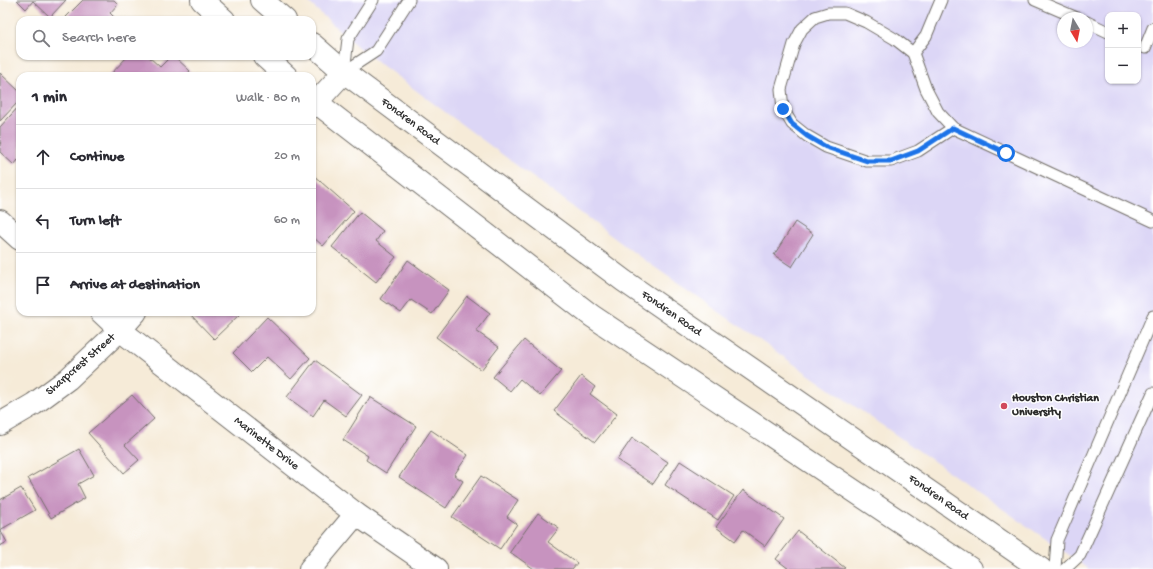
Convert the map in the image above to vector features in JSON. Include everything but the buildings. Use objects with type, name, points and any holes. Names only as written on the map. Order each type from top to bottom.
[{"type":"main road","points":[[202,0],[220,16]]},
{"type":"main road","points":[[262,0],[280,16]]},
{"type":"main road","name":"Fondren Road","points":[[316,48],[344,72],[624,281],[1041,569]]},
{"type":"main road","points":[[268,60],[282,72]]},
{"type":"main road","points":[[316,100],[344,72]]},
{"type":"main road","points":[[316,105],[592,316],[971,569]]},
{"type":"main road","points":[[0,221],[16,235]]},
{"type":"main road","name":"Marinette Drive","points":[[105,316],[120,330],[356,514],[436,569]]},
{"type":"main road","name":"Sharpcrest Street","points":[[0,424],[34,404],[68,380],[132,316]]},
{"type":"main road","points":[[310,569],[356,514]]},
{"type":"lane","points":[[344,72],[348,39],[373,0]]},
{"type":"lane","points":[[344,72],[376,51],[409,0]]},
{"type":"lane","points":[[913,53],[926,36],[941,0]]},
{"type":"lane","points":[[1035,0],[1063,12]]},
{"type":"lane","points":[[953,128],[918,151],[891,161],[867,161],[826,147],[807,136],[792,124],[783,109],[781,89],[794,44],[802,29],[815,18],[828,13],[845,13],[890,35],[913,53],[926,89],[938,112],[953,128],[1153,221]]},
{"type":"lane","points":[[1093,25],[1105,31]]},
{"type":"lane","points":[[1145,48],[1153,28]]},
{"type":"lane","points":[[1055,569],[1057,540],[1153,316]]},
{"type":"lane","points":[[1065,569],[1080,555],[1153,393]]},
{"type":"shaded area","name":"Houston Christian University","points":[[306,0],[1153,0],[1153,569],[1089,569],[640,257],[359,48]]},
{"type":"place","name":"Houston Christian University","points":[[1004,406]]},
{"type":"route","points":[[783,109],[792,124],[807,136],[826,147],[867,161],[891,161],[918,151],[953,128],[1006,153]]}]
